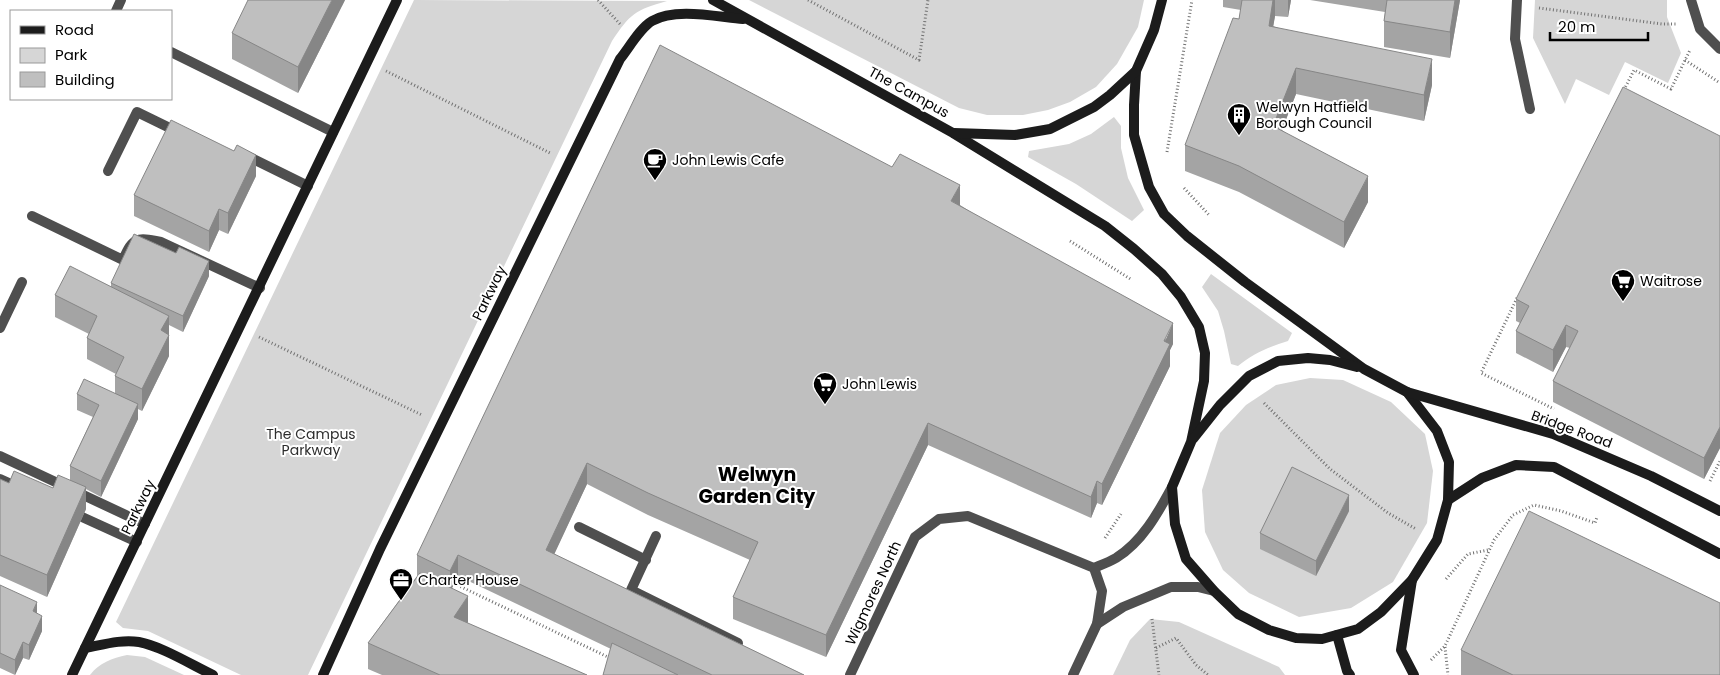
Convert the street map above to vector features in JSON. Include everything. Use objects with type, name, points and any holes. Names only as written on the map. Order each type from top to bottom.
[{"type":"main road","name":"Parkway","points":[[72,675],[260,288],[397,0]]},
{"type":"main road","name":"The Campus","points":[[713,0],[954,133],[1015,134],[1050,129],[1094,107],[1110,95],[1136,71],[1154,30],[1162,0]]},
{"type":"main road","name":"Parkway","points":[[323,675],[380,549],[620,59],[651,22],[662,16],[688,14],[749,20]]},
{"type":"main road","points":[[954,133],[1105,226],[1162,274],[1181,298],[1199,327],[1204,354],[1204,381],[1191,442],[1172,487],[1176,524],[1186,559],[1214,591],[1238,614],[1269,630],[1296,638],[1322,639],[1358,629],[1381,612],[1412,580],[1436,540],[1448,500],[1449,462],[1437,431],[1407,392],[1364,369],[1245,282],[1187,236],[1164,214],[1149,187],[1134,135],[1136,71]]},
{"type":"main road","points":[[1191,442],[1220,404],[1249,376],[1278,361],[1308,358],[1330,360],[1364,369]]},
{"type":"main road","name":"Bridge Road","points":[[1407,392],[1552,434],[1650,476],[1720,511]]},
{"type":"main road","points":[[1448,500],[1482,478],[1516,465],[1554,467],[1720,554]]},
{"type":"main road","points":[[1412,580],[1401,650],[1414,675]]},
{"type":"main road","points":[[1337,635],[1347,671],[1350,675]]},
{"type":"main road","points":[[85,648],[120,642],[137,642],[151,646],[213,675]]},
{"type":"street","points":[[1517,0],[1515,39],[1530,109]]},
{"type":"street","points":[[1691,0],[1699,27],[1720,49]]},
{"type":"street","points":[[172,52],[333,132]]},
{"type":"street","points":[[108,171],[137,112],[187,137]]},
{"type":"street","points":[[229,157],[247,156],[308,186]]},
{"type":"street","points":[[32,216],[123,260],[130,244],[135,241],[146,239],[161,242],[260,288]]},
{"type":"street","points":[[0,328],[22,282]]},
{"type":"street","points":[[0,456],[145,524]]},
{"type":"street","points":[[0,479],[31,493]]},
{"type":"street","points":[[1073,675],[1097,624],[1102,591],[1094,568],[1116,558],[1137,540],[1157,515],[1172,487]]},
{"type":"street","name":"Wigmores North","points":[[850,675],[915,537],[939,520],[968,516],[1094,568]]},
{"type":"street","points":[[82,517],[136,542]]},
{"type":"street","points":[[579,526],[646,560]]},
{"type":"street","points":[[656,536],[632,590],[748,648]]},
{"type":"street","points":[[1097,624],[1123,607],[1171,587],[1198,587],[1214,591]]},
{"type":"path","points":[[598,0],[635,39]]},
{"type":"path","points":[[808,0],[920,60],[928,0]]},
{"type":"path","points":[[1167,152],[1192,0]]},
{"type":"path","points":[[1517,0],[1538,8],[1699,27],[1670,89],[1634,70],[1620,97]]},
{"type":"path","points":[[1685,60],[1720,83]]},
{"type":"path","points":[[367,62],[569,162]]},
{"type":"path","points":[[1184,188],[1210,216]]},
{"type":"path","points":[[1070,241],[1137,283]]},
{"type":"path","points":[[1518,295],[1481,373],[1561,413]]},
{"type":"path","points":[[240,328],[441,424]]},
{"type":"path","points":[[1264,403],[1330,469],[1388,513],[1416,529]]},
{"type":"path","points":[[1707,487],[1720,461]]},
{"type":"path","points":[[1428,653],[1430,661],[1445,646],[1494,540],[1513,515],[1534,505],[1560,511],[1595,523],[1597,517]]},
{"type":"path","points":[[1446,579],[1468,554],[1489,550]]},
{"type":"path","points":[[443,578],[618,662]]},
{"type":"path","points":[[1156,648],[1176,638],[1196,666],[1208,675]]},
{"type":"path","points":[[1445,646],[1448,675]]},
{"type":"green space","name":"The Campus Parkway","points":[[414,0],[667,1],[647,7],[634,14],[612,41],[308,675],[241,675],[148,631],[123,628],[116,622]]},
{"type":"green space","points":[[749,0],[1144,0],[1138,27],[1117,64],[1096,87],[1070,102],[1048,110],[1023,115],[987,115],[959,108]]},
{"type":"green space","points":[[1535,0],[1667,0],[1667,17],[1681,53],[1668,83],[1625,62],[1609,95],[1576,79],[1565,104],[1533,38]]},
{"type":"green space","points":[[1114,117],[1121,126],[1121,148],[1128,178],[1144,210],[1132,221],[1076,184],[1028,157],[1029,151],[1069,144],[1091,134]]},
{"type":"green space","points":[[1211,274],[1292,333],[1288,341],[1250,357],[1238,366],[1231,364],[1218,311],[1202,287]]},
{"type":"green space","points":[[1310,378],[1343,380],[1391,402],[1425,434],[1433,471],[1427,523],[1393,582],[1351,608],[1299,617],[1249,593],[1223,570],[1205,532],[1202,490],[1220,433],[1246,405],[1276,385]]},
{"type":"green space","points":[[1150,619],[1179,622],[1279,667],[1285,675],[1113,675],[1130,640]]},
{"type":"green space","points":[[127,655],[145,657],[184,675],[90,675],[97,667],[106,662]]},
{"type":"building","points":[[248,0],[332,0],[298,67],[232,33]]},
{"type":"building","points":[[1242,0],[1273,0],[1269,26],[1432,59],[1424,95],[1296,68],[1273,126],[1368,176],[1344,222],[1239,166],[1185,145],[1233,18],[1239,19]]},
{"type":"building","points":[[1387,0],[1455,0],[1450,32],[1384,21]]},
{"type":"building","name":"John Lewis","points":[[660,45],[892,167],[900,154],[960,185],[951,201],[1173,323],[1164,341],[1170,344],[1102,484],[1097,481],[1091,497],[928,423],[826,635],[733,597],[758,542],[648,493],[587,463],[546,550],[804,675],[712,675],[458,555],[450,571],[417,555]]},
{"type":"building","name":"Waitrose","points":[[1623,87],[1720,136],[1720,427],[1704,458],[1553,381],[1578,331],[1566,325],[1553,350],[1516,331],[1529,306],[1516,299]]},
{"type":"building","points":[[171,120],[234,151],[237,145],[256,155],[228,213],[219,209],[209,231],[134,195]]},
{"type":"building","points":[[134,234],[176,253],[179,247],[209,261],[183,316],[111,283]]},
{"type":"building","points":[[70,266],[169,316],[161,330],[169,335],[142,389],[115,376],[124,357],[87,338],[97,316],[55,295]]},
{"type":"building","points":[[84,379],[138,404],[101,481],[70,466],[99,405],[77,394]]},
{"type":"building","points":[[1292,467],[1349,495],[1316,561],[1260,533]]},
{"type":"building","points":[[14,471],[53,488],[58,475],[86,487],[47,575],[0,555],[0,479],[9,483]]},
{"type":"building","points":[[1529,511],[1720,603],[1720,675],[1513,675],[1461,650]]},
{"type":"building","points":[[420,573],[468,596],[454,617],[587,675],[440,675],[368,643]]},
{"type":"building","points":[[0,585],[37,602],[33,611],[42,616],[29,645],[23,642],[15,660],[0,653]]},
{"type":"building","points":[[612,643],[678,675],[603,675]]},
{"type":"place","name":"Welwyn Hatfield Borough Council","points":[[1239,136]]},
{"type":"place","name":"John Lewis Cafe","points":[[655,181]]},
{"type":"place","name":"Waitrose","points":[[1623,302]]},
{"type":"place","name":"John Lewis","points":[[825,405]]},
{"type":"place","name":"Charter House","points":[[401,601]]},
{"type":"district","name":"Welwyn Garden City","points":[[757,485]]}]
